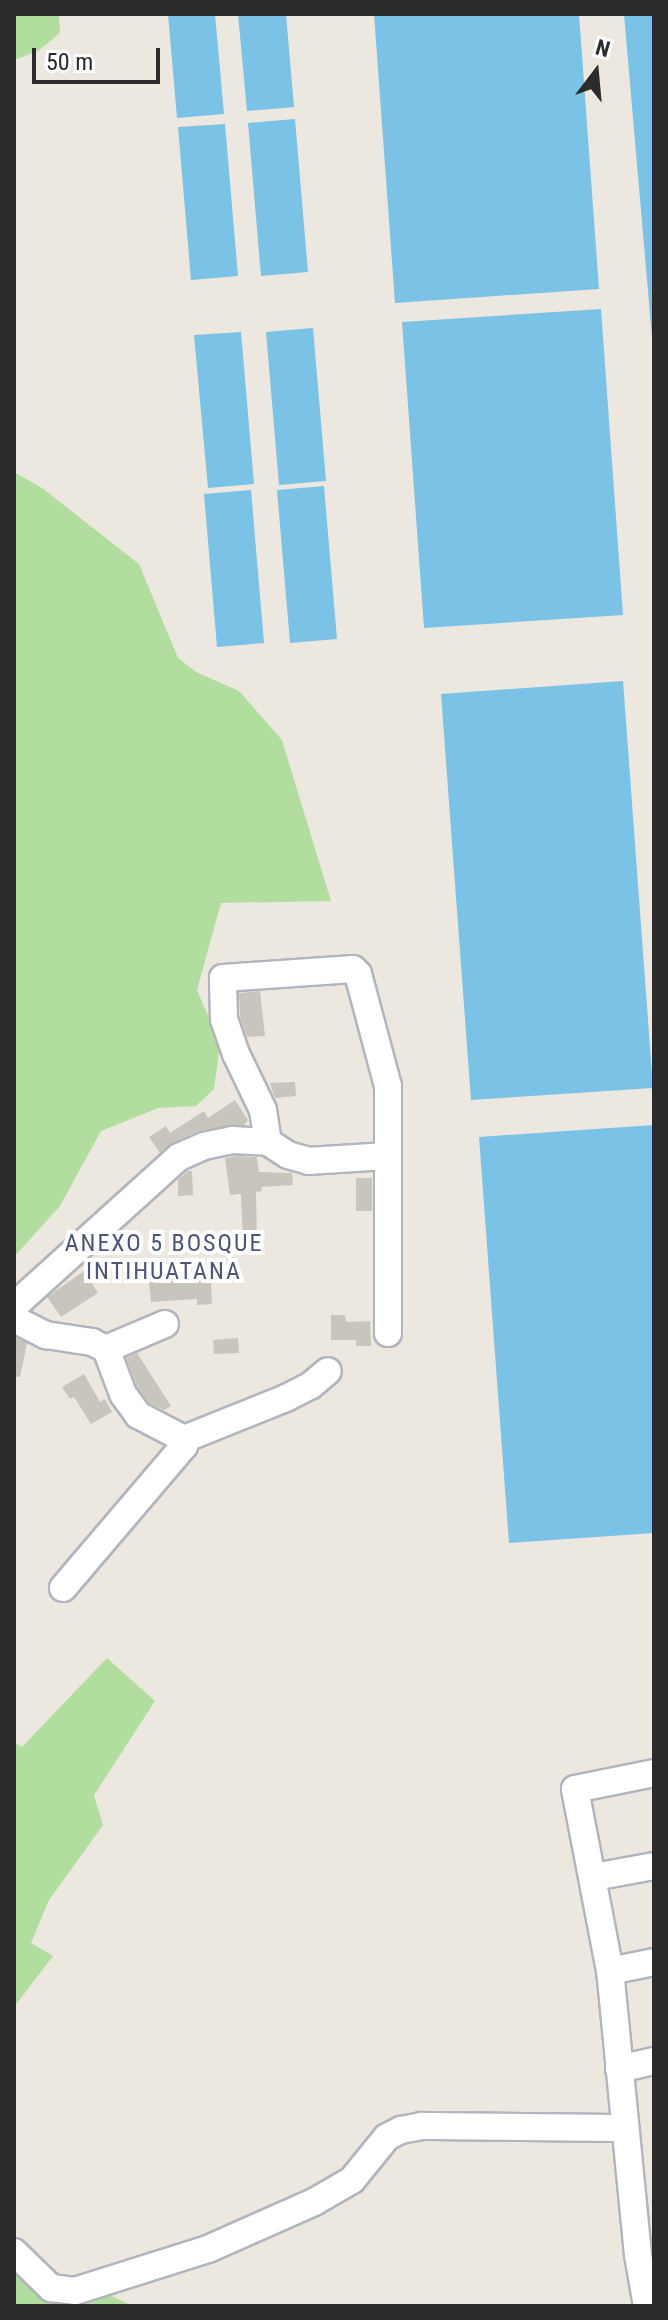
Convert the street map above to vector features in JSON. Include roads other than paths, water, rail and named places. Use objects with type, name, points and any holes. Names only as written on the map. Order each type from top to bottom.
[{"type":"street","points":[[268,1142],[263,1110],[236,1054],[224,1020],[223,978],[346,967],[358,974],[388,1086],[388,1333]]},
{"type":"street","points":[[14,1306],[179,1157],[232,1140],[268,1142],[288,1155],[309,1161],[386,1156]]},
{"type":"street","points":[[14,1319],[46,1335],[92,1342],[106,1349],[123,1394],[138,1415],[184,1439],[286,1398],[310,1386],[328,1371]]},
{"type":"street","points":[[106,1349],[165,1324]]},
{"type":"street","points":[[63,1588],[184,1446],[184,1439]]},
{"type":"street","points":[[647,2306],[641,2162],[625,2128],[610,1971],[575,1789],[654,1773]]},
{"type":"street","points":[[594,1877],[654,1866]]},
{"type":"street","points":[[610,1971],[654,1962]]},
{"type":"street","points":[[619,2069],[654,2061]]},
{"type":"street","points":[[14,2252],[51,2288],[75,2291],[208,2249],[314,2202],[352,2180],[387,2137],[401,2130],[421,2126],[625,2128]]},
{"type":"water","points":[[168,14],[215,14],[224,114],[177,118]]},
{"type":"water","points":[[238,14],[286,14],[294,107],[247,111]]},
{"type":"water","points":[[374,14],[579,14],[599,289],[395,303]]},
{"type":"water","points":[[624,14],[654,14],[654,361]]},
{"type":"water","points":[[295,119],[308,272],[261,276],[248,123]]},
{"type":"water","points":[[225,124],[238,276],[191,280],[178,127]]},
{"type":"water","points":[[601,309],[623,615],[424,628],[402,322]]},
{"type":"water","points":[[313,328],[326,481],[279,485],[266,332]]},
{"type":"water","points":[[241,332],[254,484],[208,488],[194,335]]},
{"type":"water","points":[[324,486],[337,639],[290,643],[277,490]]},
{"type":"water","points":[[251,490],[264,643],[217,647],[204,494]]},
{"type":"water","points":[[623,681],[653,1088],[471,1100],[441,694]]},
{"type":"water","points":[[654,1125],[654,1533],[509,1543],[479,1137]]},
{"type":"district","name":"ANEXO 5 BOSQUE INTIHUATANA","points":[[164,1258]]}]
